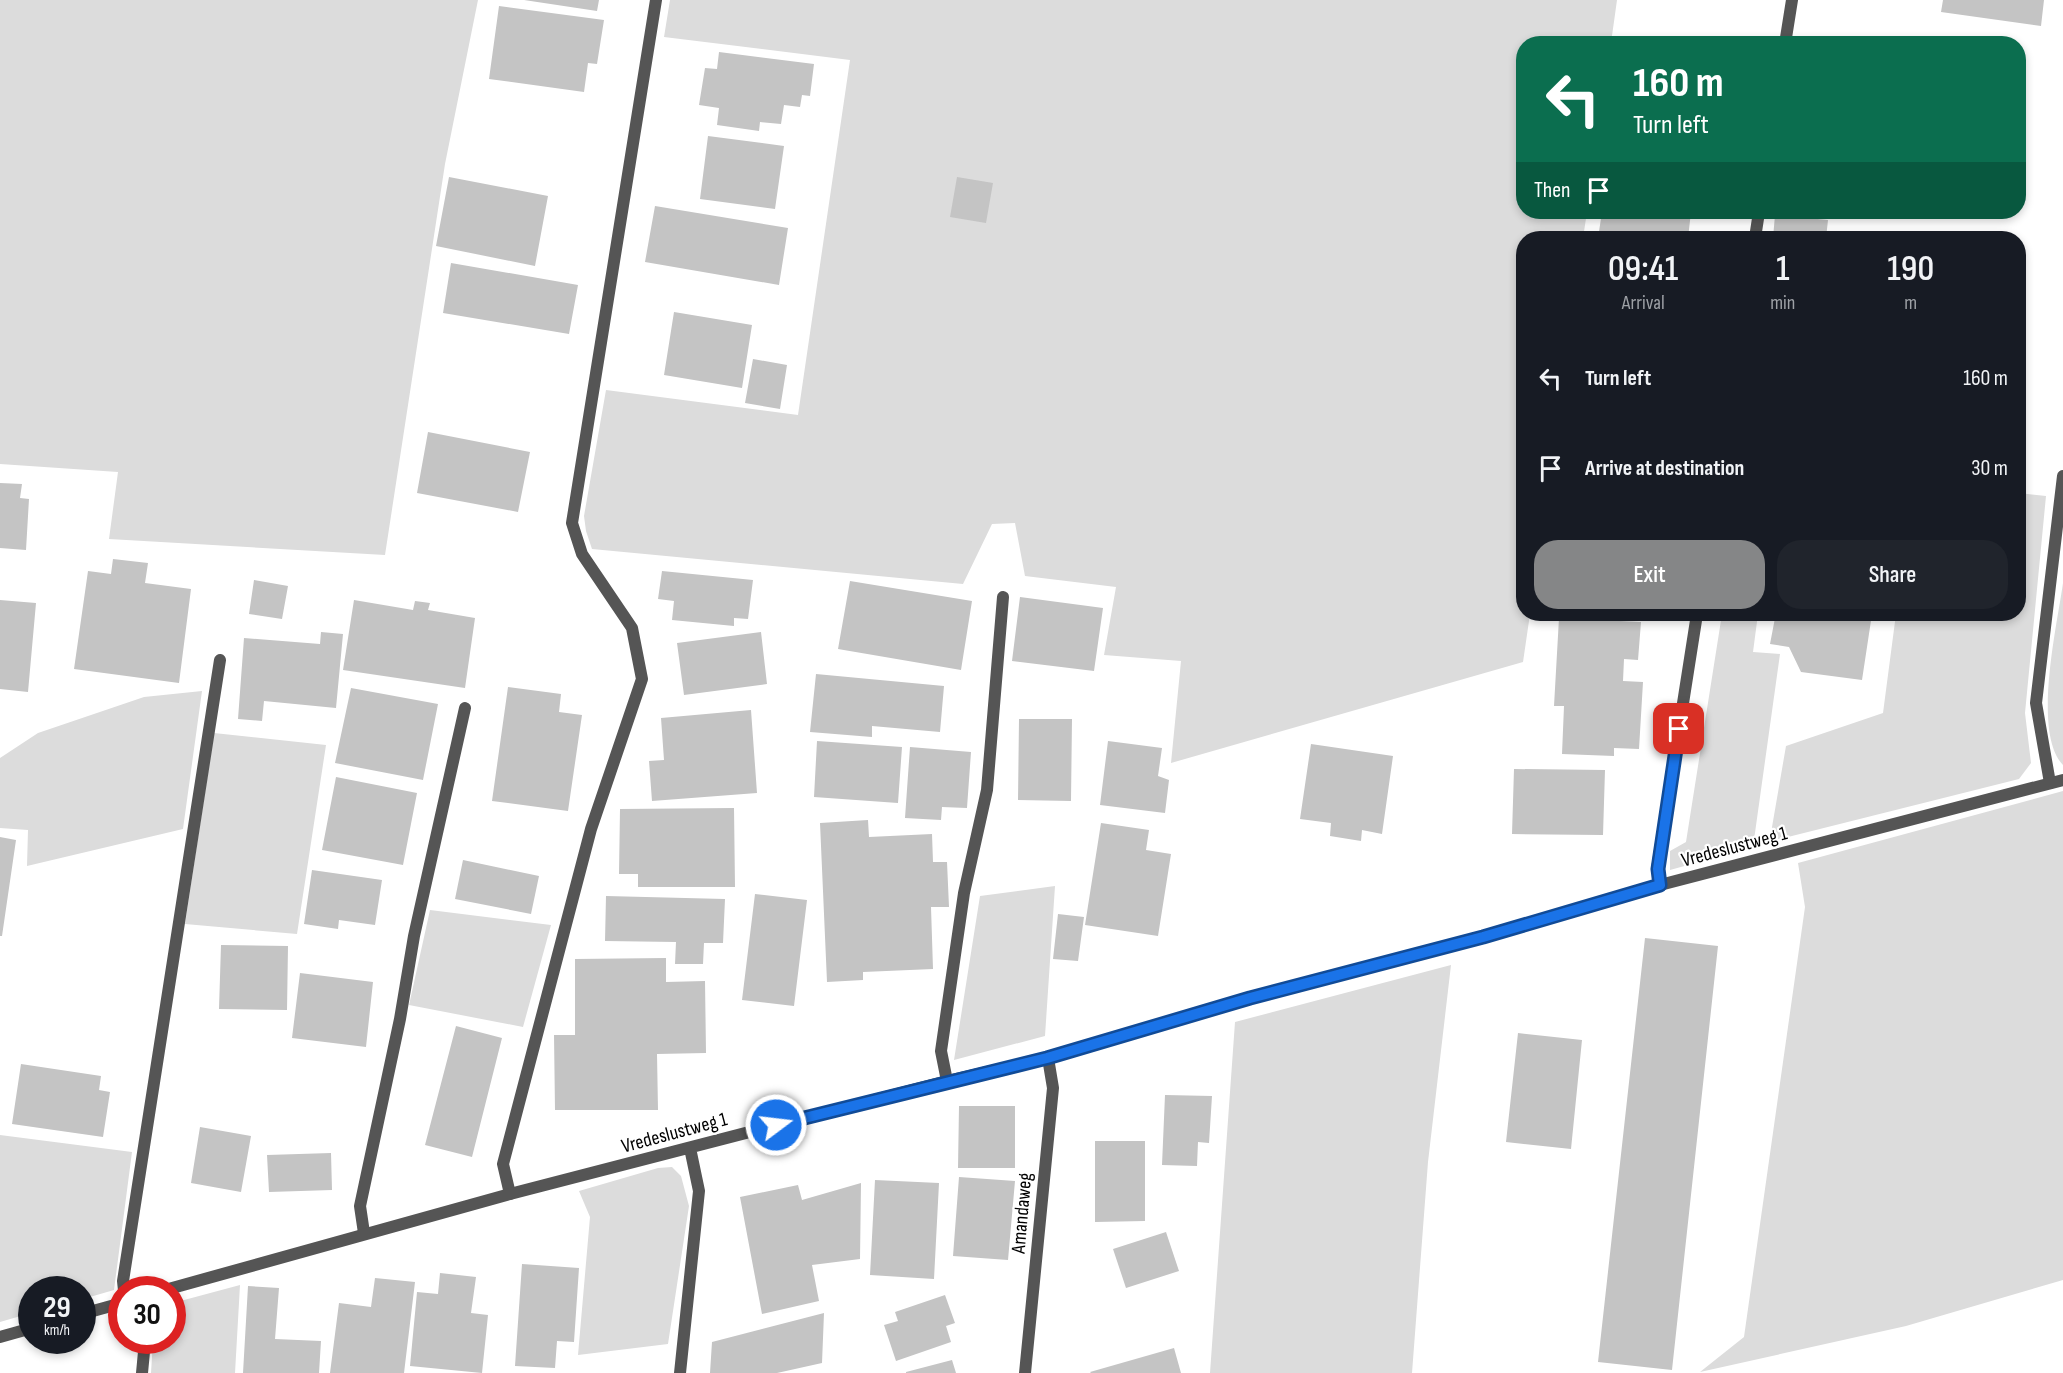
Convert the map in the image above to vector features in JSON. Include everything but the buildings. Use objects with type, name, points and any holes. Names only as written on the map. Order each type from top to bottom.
[{"type":"street","points":[[510,1194],[502,1164],[591,829],[642,679],[632,628],[582,554],[572,523],[656,0]]},
{"type":"street","points":[[1786,36],[1792,0]]},
{"type":"street","points":[[2050,783],[2036,703],[2063,476]]},
{"type":"street","points":[[947,1081],[941,1050],[964,893],[987,789],[1003,597]]},
{"type":"street","points":[[1660,885],[1658,869],[1696,621]]},
{"type":"street","points":[[124,1276],[220,660]]},
{"type":"street","points":[[364,1233],[360,1206],[400,1019],[414,936],[465,708]]},
{"type":"street","name":"Vredeslustweg 1","points":[[186,1284],[510,1194],[947,1081],[1047,1058],[1250,998],[1483,937],[1660,885],[2063,780]]},
{"type":"street","name":"Amandaweg","points":[[1025,1373],[1053,1088],[1047,1058]]},
{"type":"street","points":[[680,1373],[699,1191],[690,1148]]},
{"type":"street","points":[[0,1337],[18,1332]]},
{"type":"street","points":[[142,1373],[144,1354]]},
{"type":"shaded area","points":[[0,0],[478,0],[445,164],[385,555],[109,539],[118,472],[0,464]]},
{"type":"shaded area","points":[[670,0],[1617,0],[1612,36],[1516,36],[1516,219],[1586,219],[1584,231],[1516,231],[1516,621],[1529,621],[1523,662],[1171,763],[1181,661],[1104,655],[1116,587],[1025,576],[1015,523],[992,524],[963,584],[592,549],[584,516],[606,390],[798,415],[850,60],[664,37]]},
{"type":"shaded area","points":[[2026,494],[2046,496],[2025,713],[2031,763],[2019,779],[1772,841],[1772,827],[1786,746],[1883,713],[1895,621],[2026,621]]},
{"type":"shaded area","points":[[2063,583],[2063,765],[2054,750],[2049,729],[2048,705],[2052,651]]},
{"type":"shaded area","points":[[1721,621],[1757,621],[1753,652],[1780,654],[1753,847],[1670,870],[1670,851],[1686,842]]},
{"type":"shaded area","points":[[202,691],[183,829],[27,866],[28,830],[0,828],[0,758],[38,733],[144,697]]},
{"type":"shaded area","points":[[214,733],[326,745],[297,934],[185,924]]},
{"type":"shaded area","points":[[2063,791],[2063,1280],[1906,1326],[1700,1372],[1744,1337],[1805,907],[1798,863]]},
{"type":"shaded area","points":[[1055,886],[1045,1036],[954,1060],[980,896]]},
{"type":"shaded area","points":[[430,910],[551,925],[523,1027],[409,1005]]},
{"type":"shaded area","points":[[1451,965],[1428,1162],[1412,1373],[1210,1373],[1235,1022]]},
{"type":"shaded area","points":[[0,1135],[132,1152],[116,1276],[108,1276],[108,1292],[96,1295],[96,1276],[18,1276],[18,1317],[0,1322]]},
{"type":"shaded area","points":[[672,1167],[681,1176],[689,1206],[668,1344],[578,1355],[590,1217],[579,1191],[658,1168]]},
{"type":"shaded area","points":[[240,1285],[235,1373],[151,1373],[152,1354],[186,1354],[186,1300]]},
{"type":"route","points":[[776,1125],[1047,1058],[1250,998],[1483,937],[1660,885],[1658,869],[1679,729]]}]
